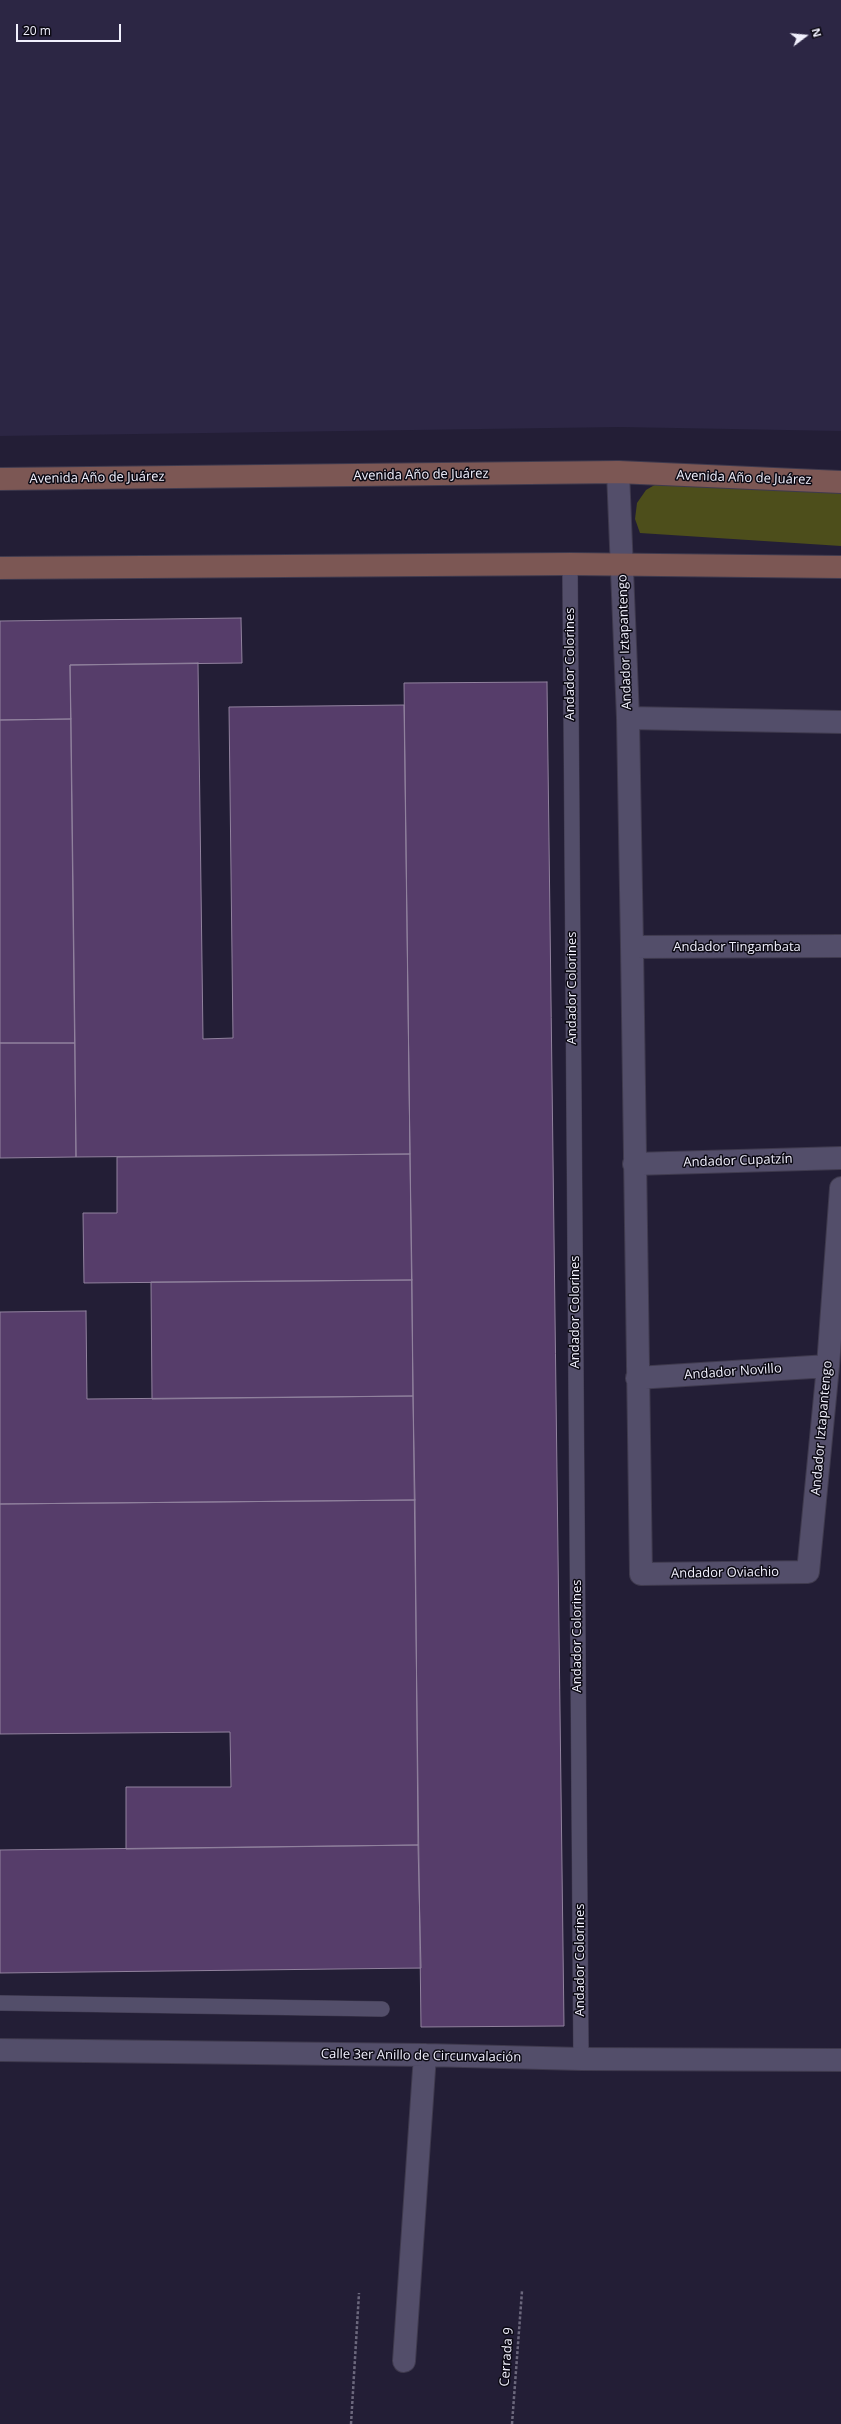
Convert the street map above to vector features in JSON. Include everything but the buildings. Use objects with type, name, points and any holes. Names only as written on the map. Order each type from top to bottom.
[{"type":"main road","name":"Avenida Año de Juárez","points":[[0,479],[618,472],[841,482]]},
{"type":"main road","points":[[0,568],[570,564],[841,567]]},
{"type":"street","name":"Andador Iztapantengo","points":[[618,472],[628,718],[841,722]]},
{"type":"street","points":[[628,718],[637,1378]]},
{"type":"street","name":"Andador Tingambata","points":[[632,947],[841,946]]},
{"type":"street","name":"Andador Cupatzín","points":[[634,1164],[841,1158]]},
{"type":"street","name":"Andador Iztapantengo","points":[[808,1572],[828,1366],[841,1188]]},
{"type":"street","name":"Andador Novillo","points":[[637,1378],[828,1366]]},
{"type":"street","name":"Andador Oviachio","points":[[637,1378],[641,1574],[808,1572]]},
{"type":"street","name":"Calle 3er Anillo de Circunvalación","points":[[0,2050],[425,2055],[580,2059],[841,2060]]},
{"type":"street","points":[[404,2361],[425,2055]]},
{"type":"lane","name":"Andador Colorines","points":[[570,564],[580,2059]]},
{"type":"lane","points":[[0,2004],[382,2009]]},
{"type":"path","name":"Cerrada 9","points":[[512,2424],[522,2292]]},
{"type":"path","points":[[350,2424],[359,2293]]},
{"type":"shaded area","points":[[0,0],[841,0],[841,431],[620,427],[0,436]]},
{"type":"shaded area","points":[[658,483],[841,491],[841,546],[640,533],[635,519],[637,503],[646,490]]}]
